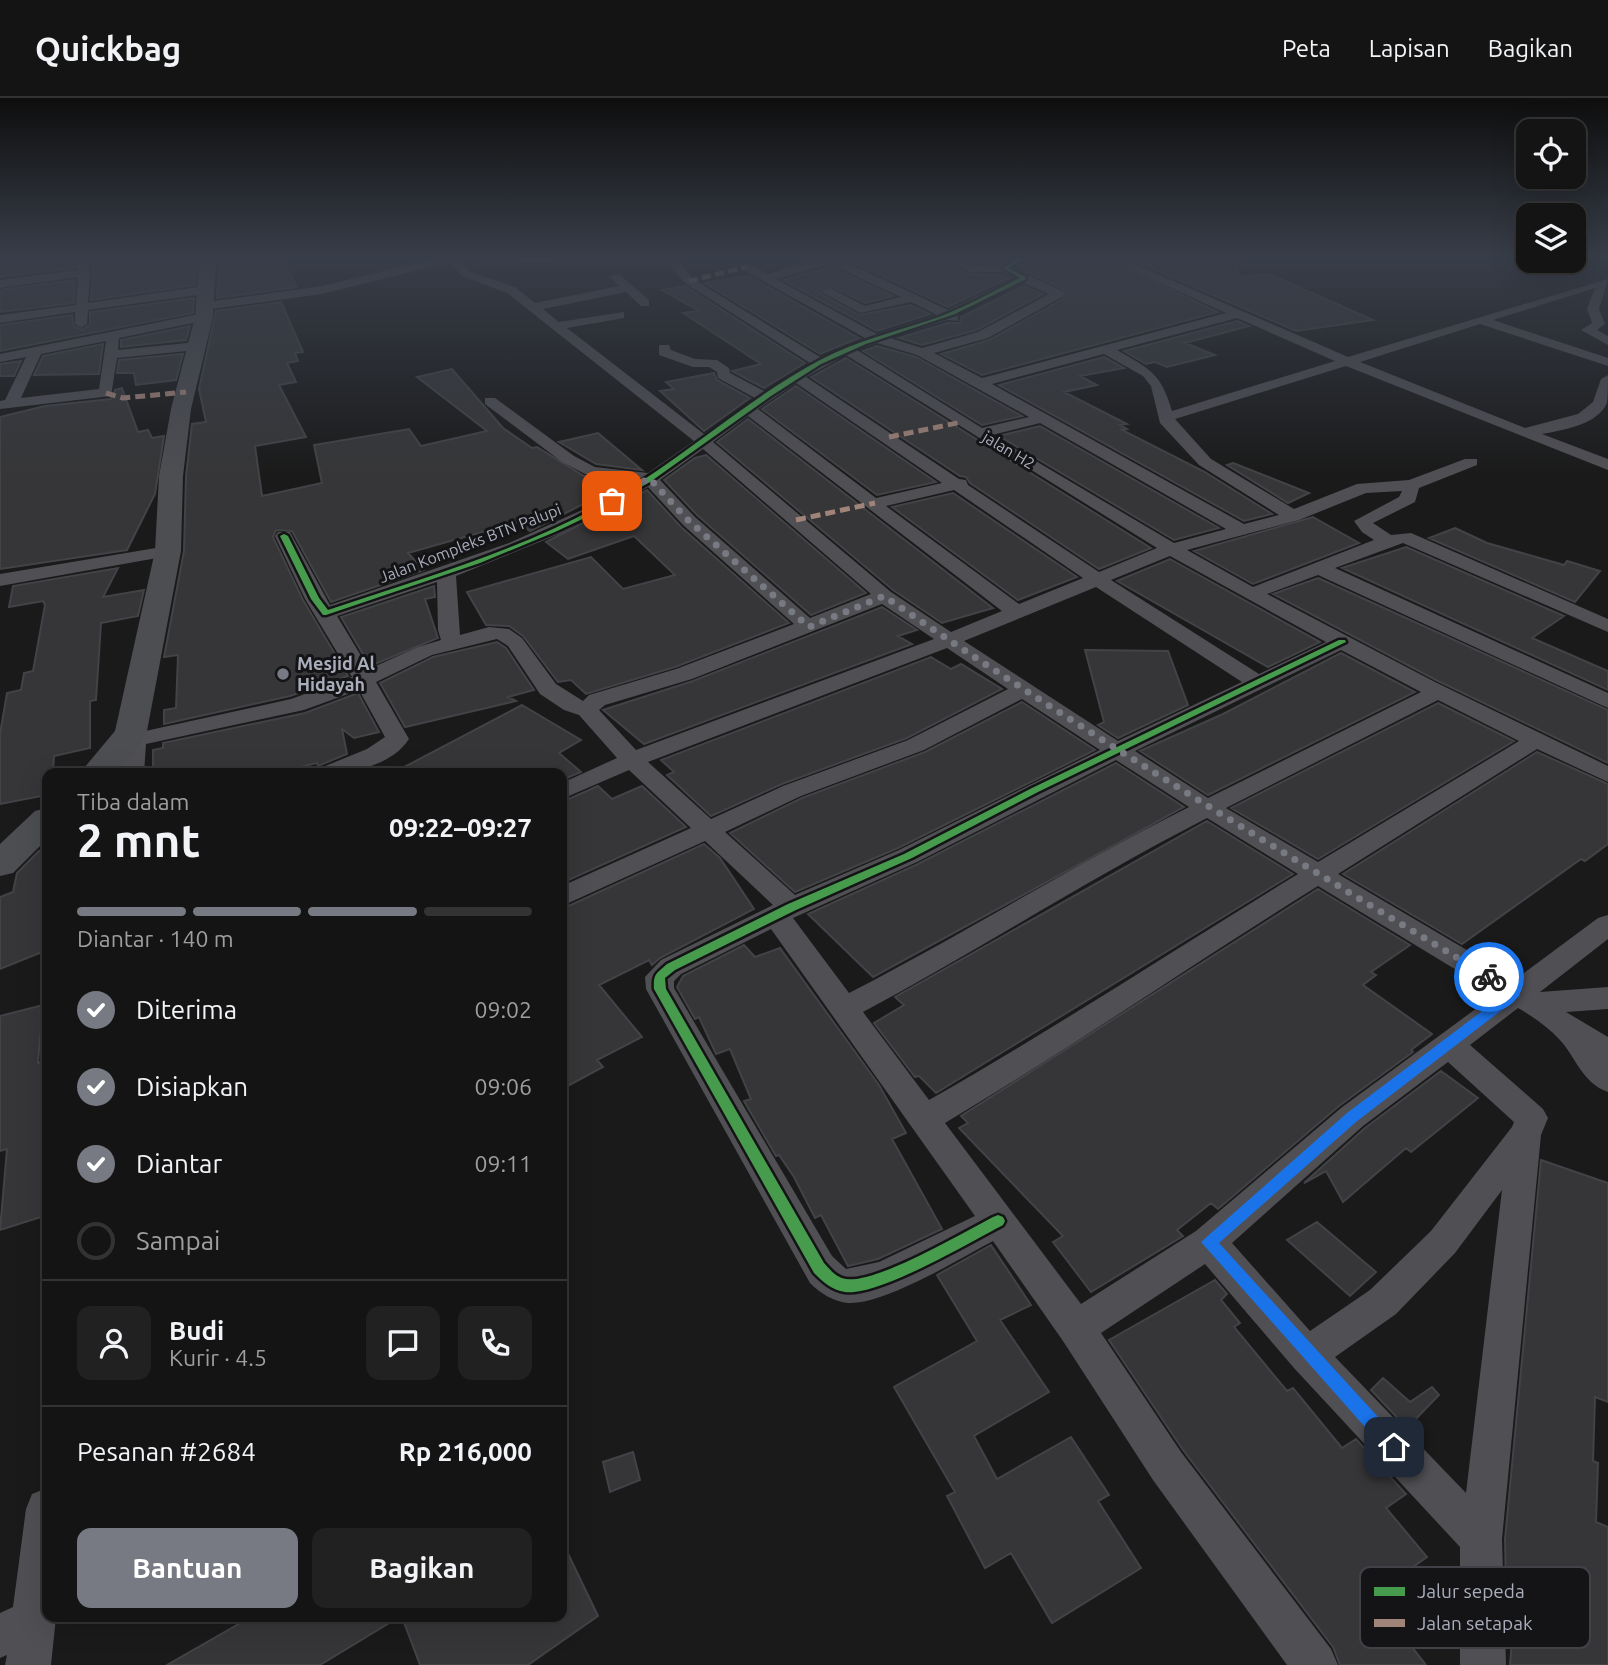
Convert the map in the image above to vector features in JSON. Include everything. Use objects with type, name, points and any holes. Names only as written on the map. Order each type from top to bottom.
[{"type":"main road","points":[[101,768],[130,741],[167,551],[171,475],[181,409],[200,329]]},
{"type":"main road","points":[[0,864],[42,824]]},
{"type":"street","points":[[0,344],[80,329]]},
{"type":"street","points":[[0,358],[36,351],[97,329]]},
{"type":"street","points":[[5,405],[106,393],[118,329]]},
{"type":"street","points":[[560,329],[704,442],[884,596],[1023,690],[1206,807],[1525,998],[1570,1031],[1608,1051]]},
{"type":"street","points":[[766,329],[820,363]]},
{"type":"street","points":[[859,329],[875,338],[922,352],[1240,529]]},
{"type":"street","name":"Jalan Kompleks BTN Palupi","points":[[326,613],[446,570],[582,516],[649,478],[704,442],[763,396],[820,363],[875,338],[904,329]]},
{"type":"street","points":[[980,383],[1182,329]]},
{"type":"street","points":[[1271,329],[1443,402],[1608,465]]},
{"type":"street","points":[[1167,417],[1454,329]]},
{"type":"street","points":[[1507,329],[1608,362]]},
{"type":"street","points":[[1589,329],[1608,341]]},
{"type":"street","points":[[922,352],[976,338],[991,330]]},
{"type":"street","points":[[111,355],[197,346]]},
{"type":"street","points":[[664,348],[664,352],[691,362],[712,363],[724,371],[723,375],[763,396]]},
{"type":"street","name":"jalan H2","points":[[848,350],[1171,549],[1251,594],[1437,692],[1608,775]]},
{"type":"street","points":[[1107,350],[1148,373],[1158,386],[1175,433],[1205,462],[1293,516]]},
{"type":"street","points":[[5,405],[36,351]]},
{"type":"street","points":[[796,377],[960,484],[1095,578],[1258,683]]},
{"type":"street","points":[[1526,432],[1571,422],[1587,414],[1598,405],[1608,379]]},
{"type":"street","points":[[490,401],[568,459],[591,471],[649,478],[689,521],[809,627]]},
{"type":"street","points":[[748,409],[1016,612]]},
{"type":"street","points":[[981,433],[1043,418]]},
{"type":"street","points":[[567,790],[632,760],[949,640],[1171,549],[1293,516],[1363,488],[1410,485],[1471,462]]},
{"type":"street","points":[[875,503],[960,484]]},
{"type":"street","points":[[1388,541],[1368,528],[1363,520],[1409,498],[1410,485]]},
{"type":"street","points":[[284,536],[315,599],[326,613],[398,739],[376,754],[341,768]]},
{"type":"street","points":[[1251,594],[1388,541],[1405,537],[1608,626]]},
{"type":"street","points":[[0,580],[167,551]]},
{"type":"street","points":[[1319,568],[1608,701]]},
{"type":"street","points":[[446,570],[448,630],[453,645]]},
{"type":"street","points":[[587,710],[597,699],[684,674],[884,596]]},
{"type":"street","points":[[132,768],[130,741],[296,705],[332,694],[425,651],[489,633],[509,635],[548,690],[572,705],[587,710],[632,760],[711,830],[784,911],[846,1008],[1076,1328],[1167,1466],[1315,1665]]},
{"type":"street","points":[[998,1221],[875,1281],[851,1286],[834,1283],[819,1268],[660,989],[659,977],[671,967],[784,911],[908,856],[1342,642]]},
{"type":"street","points":[[567,895],[792,791],[916,745],[1023,690]]},
{"type":"street","points":[[846,1008],[958,949],[1128,848],[1437,692]]},
{"type":"street","points":[[926,1118],[1039,1052],[1136,986],[1536,740]]},
{"type":"street","points":[[1076,1328],[1208,1242],[1316,1147],[1448,1044],[1525,998],[1608,925]]},
{"type":"street","points":[[1525,998],[1608,998]]},
{"type":"street","points":[[1570,1031],[1591,1062],[1608,1079]]},
{"type":"street","points":[[1307,1354],[1383,1302],[1443,1242],[1525,1135],[1532,1118],[1448,1044]]},
{"type":"street","points":[[1481,1567],[1481,1539],[1525,1135]]},
{"type":"street","points":[[1208,1242],[1307,1354],[1481,1539]]},
{"type":"street","points":[[28,1665],[17,1629],[42,1529]]},
{"type":"building","points":[[0,329],[111,329],[0,351]]},
{"type":"building","points":[[175,329],[189,329],[186,340],[121,347],[121,340]]},
{"type":"building","points":[[212,329],[293,329],[303,352],[295,353],[298,361],[287,363],[296,382],[279,385],[306,437],[255,446],[262,496],[322,483],[314,445],[409,429],[421,446],[487,431],[417,377],[452,369],[503,428],[532,448],[537,447],[584,476],[627,482],[530,531],[518,522],[408,553],[424,570],[331,602],[292,531],[276,530],[273,537],[303,600],[348,676],[290,696],[164,724],[164,710],[176,708],[178,655],[164,657],[184,551],[186,476],[192,424],[206,422],[199,389]]},
{"type":"building","points":[[708,329],[752,329],[805,363],[764,388],[732,371],[761,364]]},
{"type":"building","points":[[780,329],[843,329],[859,338],[820,354]]},
{"type":"building","points":[[927,329],[979,329],[922,345],[899,338]]},
{"type":"building","points":[[1009,329],[1154,329],[982,375],[941,354],[989,340]]},
{"type":"building","points":[[1206,329],[1237,329],[1185,343],[1215,355],[1167,367],[1155,362],[1146,364],[1124,351]]},
{"type":"building","points":[[103,344],[99,374],[34,375],[43,356]]},
{"type":"building","points":[[877,346],[916,357],[1022,416],[982,425],[863,351]]},
{"type":"building","points":[[183,354],[176,380],[136,385],[134,373],[117,373],[119,360]]},
{"type":"building","points":[[1104,357],[1124,368],[1080,376],[1097,385],[1064,392],[1127,424],[1120,425],[1127,429],[1122,430],[1205,472],[1272,514],[1244,521],[999,385]]},
{"type":"building","points":[[846,358],[1151,548],[1099,569],[970,483],[966,477],[960,476],[811,377]]},
{"type":"building","points":[[21,361],[14,376],[0,376],[0,364]]},
{"type":"building","points":[[714,373],[717,380],[750,398],[704,431],[660,391],[674,389],[666,382]]},
{"type":"building","points":[[796,386],[936,482],[877,495],[762,409]]},
{"type":"building","points":[[122,388],[138,432],[148,430],[152,438],[164,436],[155,494],[127,550],[0,569],[0,417],[45,406],[111,399],[115,390]]},
{"type":"building","points":[[748,419],[993,608],[942,623],[893,590],[717,442]]},
{"type":"building","points":[[1040,426],[1219,528],[1174,540],[999,436]]},
{"type":"building","points":[[598,433],[642,470],[596,464],[559,442]]},
{"type":"building","points":[[706,455],[866,593],[811,615],[697,515],[664,480],[695,458]]},
{"type":"building","points":[[1233,463],[1309,493],[1288,503],[1227,465]]},
{"type":"building","points":[[647,490],[681,527],[789,623],[675,667],[586,694],[571,680],[558,682],[523,636],[509,626],[486,625],[467,592],[591,557],[623,589],[675,575],[634,536],[568,559],[546,542]]},
{"type":"building","points":[[953,493],[1077,577],[1018,600],[892,507]]},
{"type":"building","points":[[1313,517],[1359,543],[1253,584],[1194,551]]},
{"type":"building","points":[[1455,528],[1487,543],[1564,565],[1567,561],[1600,571],[1575,602],[1429,538]]},
{"type":"building","points":[[1406,547],[1564,616],[1532,638],[1608,671],[1608,690],[1342,568]]},
{"type":"building","points":[[1170,559],[1320,642],[1268,667],[1117,581]]},
{"type":"building","points":[[118,568],[103,597],[144,590],[138,616],[101,623],[96,700],[90,701],[90,748],[54,756],[53,768],[42,768],[42,796],[0,804],[0,734],[7,693],[21,690],[24,673],[33,671],[45,605],[43,601],[9,607],[13,586]]},
{"type":"building","points":[[1318,578],[1608,710],[1608,763],[1436,680],[1273,594]]},
{"type":"building","points":[[434,586],[435,597],[425,599],[438,638],[370,666],[341,617]]},
{"type":"building","points":[[882,607],[917,630],[898,636],[912,644],[644,744],[603,710],[693,681]]},
{"type":"building","points":[[497,642],[506,648],[534,690],[508,697],[516,701],[405,727],[380,683],[433,657]]},
{"type":"building","points":[[1085,650],[1168,651],[1188,705],[1118,738],[1098,725],[1104,722]]},
{"type":"building","points":[[1341,653],[1415,692],[1208,795],[1140,751],[1223,714]]},
{"type":"building","points":[[931,657],[951,669],[961,664],[1002,689],[907,738],[782,784],[711,816],[667,775],[674,772],[661,760]]},
{"type":"building","points":[[358,693],[379,732],[354,738],[342,729],[347,754],[318,766],[317,763],[296,768],[153,768],[153,750],[163,748],[163,743],[305,713]]},
{"type":"building","points":[[1022,702],[1095,750],[898,848],[795,892],[730,833],[802,798],[925,752]]},
{"type":"building","points":[[1438,703],[1514,741],[1318,859],[1231,808]]},
{"type":"building","points":[[522,705],[581,740],[559,753],[581,772],[567,778],[567,768],[402,768]]},
{"type":"building","points":[[1537,752],[1608,784],[1608,844],[1585,861],[1581,859],[1462,944],[1343,874]]},
{"type":"building","points":[[1116,763],[1184,807],[873,977],[808,914],[918,864]]},
{"type":"building","points":[[598,786],[612,799],[642,786],[686,827],[567,881],[567,800]]},
{"type":"building","points":[[1207,821],[1293,874],[936,1093],[919,1076],[915,1077],[874,1023],[904,1005],[895,997]]},
{"type":"building","points":[[704,844],[720,858],[754,909],[660,958],[652,965],[649,960],[599,985],[642,1037],[597,1060],[603,1067],[567,1086],[567,907]]},
{"type":"building","points":[[42,850],[42,952],[0,969],[0,897],[13,892],[17,873]]},
{"type":"building","points":[[1318,889],[1410,945],[1371,972],[1376,975],[1363,985],[1432,1034],[1411,1050],[1413,1052],[1339,1106],[1218,1209],[1211,1203],[1177,1230],[1183,1236],[1091,1292],[1053,1242],[1063,1236],[959,1128],[968,1123],[961,1116]]},
{"type":"building","points":[[744,945],[755,957],[780,948],[879,1085],[906,1133],[892,1139],[942,1229],[878,1259],[848,1266],[821,1215],[815,1218],[794,1177],[779,1155],[776,1156],[744,1101],[751,1099],[730,1049],[716,1054],[699,1017],[695,1019],[677,987],[683,976]]},
{"type":"building","points":[[42,1005],[38,1063],[42,1062],[41,1217],[0,1230],[7,1149],[0,1151],[0,1016]]},
{"type":"building","points":[[1441,1071],[1478,1098],[1411,1152],[1406,1148],[1343,1202],[1326,1171],[1304,1183],[1365,1128]]},
{"type":"building","points":[[1541,1160],[1608,1183],[1608,1402],[1595,1397],[1593,1461],[1598,1463],[1596,1522],[1608,1527],[1608,1665],[1510,1665],[1511,1648],[1590,1648],[1590,1567],[1506,1567],[1505,1539]]},
{"type":"building","points":[[1317,1222],[1376,1272],[1350,1296],[1287,1240]]},
{"type":"building","points":[[991,1245],[1031,1305],[1000,1320],[1049,1392],[974,1436],[997,1479],[1071,1437],[1109,1495],[1098,1501],[1141,1568],[1052,1623],[1011,1553],[985,1568],[947,1496],[955,1492],[894,1387],[977,1341],[937,1275]]},
{"type":"building","points":[[1215,1280],[1227,1294],[1221,1300],[1240,1323],[1234,1327],[1287,1391],[1293,1388],[1342,1448],[1356,1439],[1406,1494],[1386,1508],[1427,1557],[1413,1567],[1360,1567],[1360,1648],[1413,1648],[1426,1665],[1340,1665],[1333,1647],[1183,1450],[1109,1340]]},
{"type":"building","points":[[1383,1378],[1410,1402],[1432,1387],[1439,1395],[1407,1428],[1371,1390]]},
{"type":"building","points":[[633,1452],[640,1480],[610,1492],[603,1462]]},
{"type":"building","points":[[567,1551],[598,1616],[528,1665],[420,1665],[404,1622],[567,1622]]},
{"type":"building","points":[[242,1622],[391,1622],[320,1665],[167,1665]]},
{"type":"marked path","points":[[106,393],[123,398],[186,392]]},
{"type":"marked path","points":[[889,437],[962,422]]},
{"type":"marked path","points":[[796,520],[875,503]]},
{"type":"cycle path","points":[[284,536],[315,599],[326,613],[400,589],[516,546],[588,514],[672,464],[819,363],[907,329]]},
{"type":"cycle path","points":[[998,1221],[883,1278],[852,1286],[834,1281],[819,1268],[660,989],[659,977],[671,967],[792,907],[908,856],[1035,790],[1342,642]]},
{"type":"way so far","points":[[612,501],[649,478],[689,521],[809,627],[884,596],[1023,690],[1206,807],[1489,977]]},
{"type":"place","name":"Mesjid Al Hidayah","points":[[283,674]]},
{"type":"route","points":[[1394,1447],[1208,1242],[1307,1154],[1515,993],[1489,977]]}]
